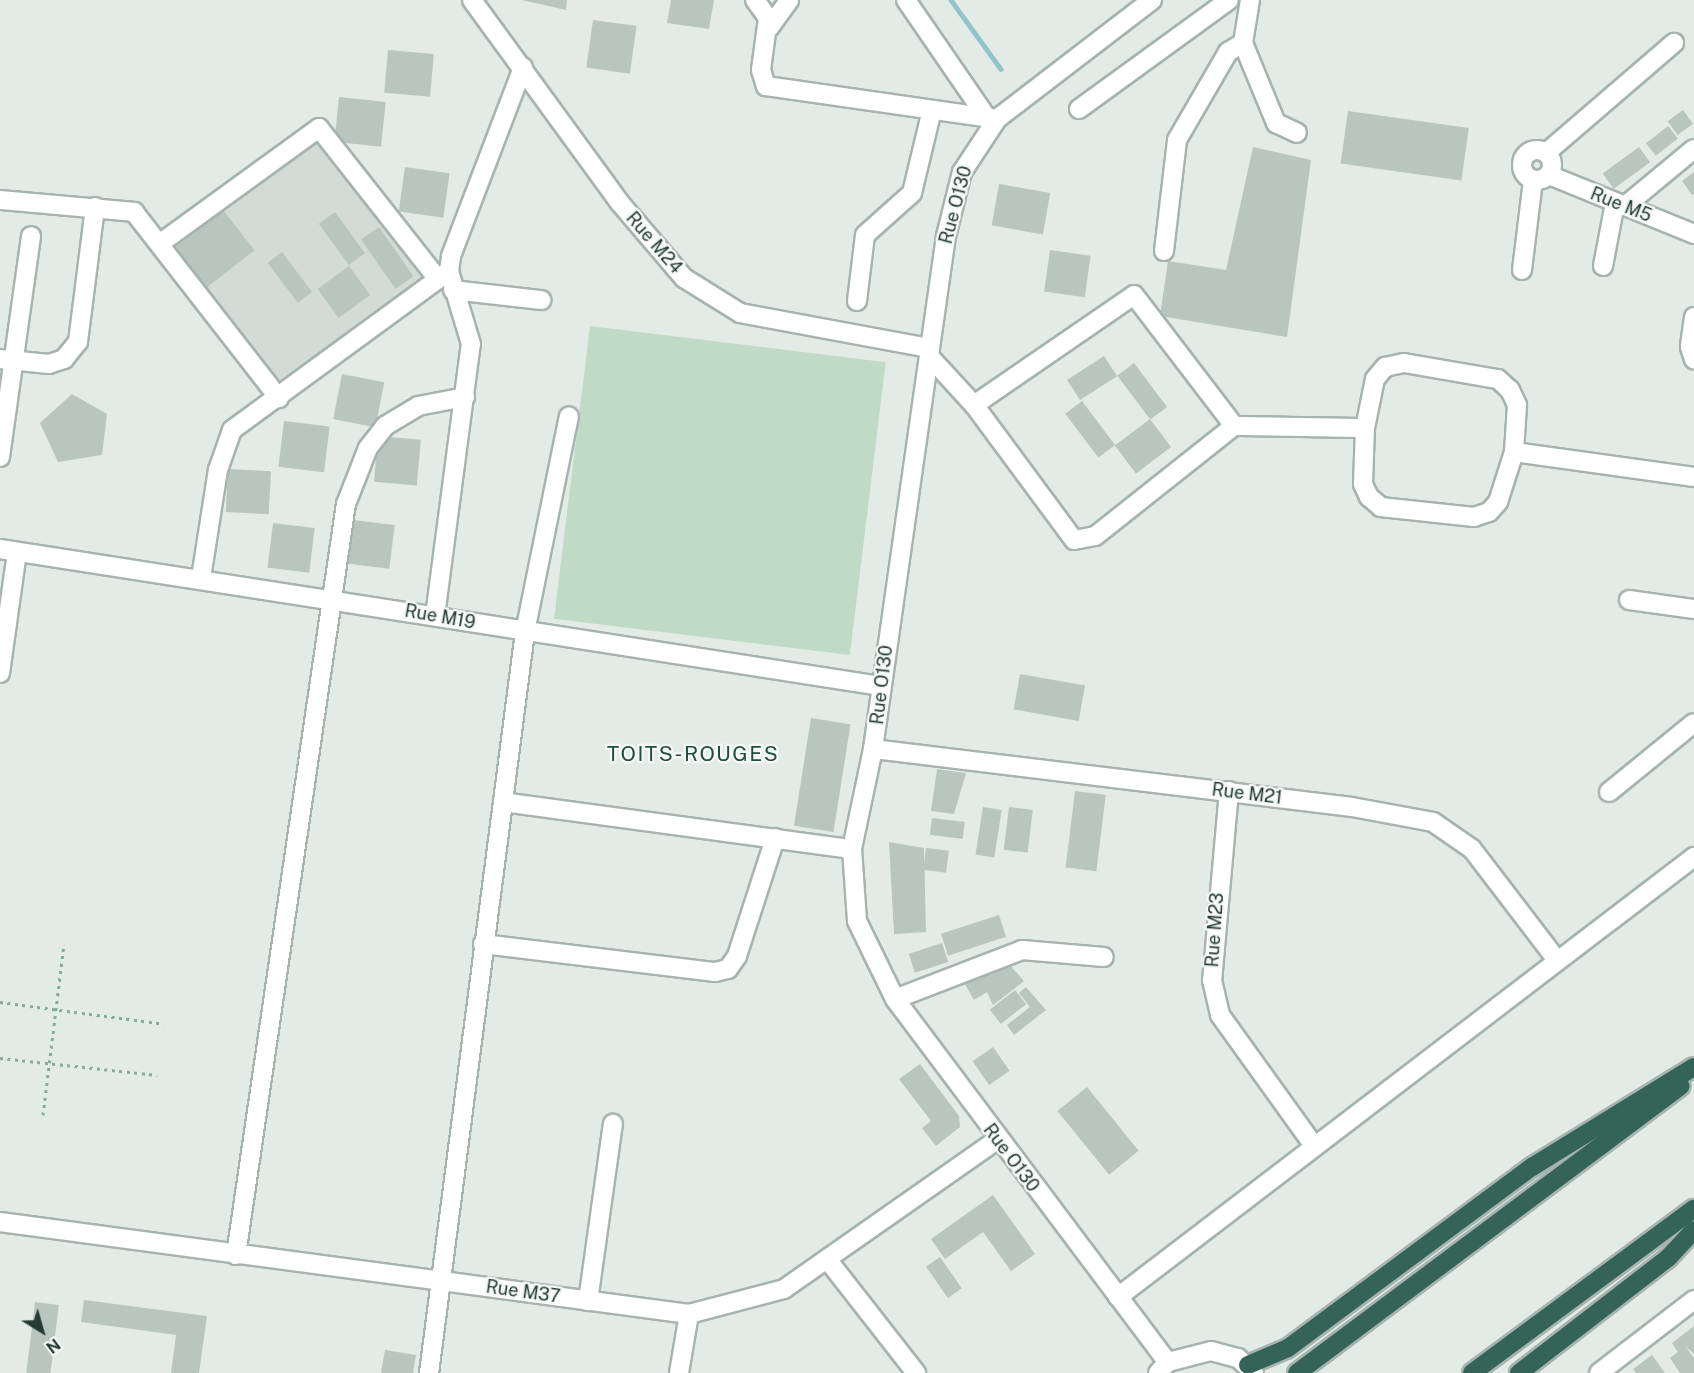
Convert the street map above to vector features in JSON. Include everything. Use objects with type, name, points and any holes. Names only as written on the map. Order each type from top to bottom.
[{"type":"highway","points":[[1251,1369],[1288,1348],[1532,1167],[1694,1066]]},
{"type":"highway","points":[[1301,1370],[1694,1076]]},
{"type":"highway","points":[[1472,1373],[1694,1209]]},
{"type":"highway","points":[[1519,1373],[1668,1258],[1694,1230]]},
{"type":"street","name":"Rue M24","points":[[472,0],[642,232],[710,298],[775,322],[929,352]]},
{"type":"street","points":[[755,0],[768,28]]},
{"type":"street","points":[[789,0],[768,28],[761,70],[766,86],[991,117]]},
{"type":"street","points":[[906,0],[991,117]]},
{"type":"street","name":"Rue O130","points":[[1152,0],[991,117],[962,172],[946,236],[880,686],[873,749],[852,849],[858,921],[895,999],[997,1140],[1118,1297],[1163,1367]]},
{"type":"street","points":[[1078,109],[1230,0]]},
{"type":"street","points":[[1250,0],[1243,43],[1276,123],[1297,133]]},
{"type":"street","points":[[1164,251],[1177,140],[1228,52],[1243,43]]},
{"type":"street","points":[[1546,153],[1674,43]]},
{"type":"street","points":[[201,578],[225,439],[443,275],[467,205],[523,67]]},
{"type":"street","points":[[857,301],[865,235],[912,193],[932,110]]},
{"type":"street","points":[[162,242],[319,128],[443,275],[453,290],[471,344],[435,616]]},
{"type":"street","points":[[1603,266],[1620,204],[1694,149]]},
{"type":"street","points":[[1522,270],[1541,177],[1552,163],[1546,153],[1535,150],[1525,156],[1522,167],[1541,177]]},
{"type":"street","name":"Rue M5","points":[[1541,177],[1620,204],[1694,234]]},
{"type":"street","points":[[0,200],[134,212],[162,242],[279,398]]},
{"type":"street","points":[[7,360],[49,364],[64,359],[78,342],[95,207]]},
{"type":"street","points":[[0,457],[7,360],[31,236]]},
{"type":"street","points":[[453,290],[541,300]]},
{"type":"street","points":[[974,405],[1134,295],[1234,426]]},
{"type":"street","points":[[1694,317],[1694,359]]},
{"type":"street","points":[[929,352],[974,405],[1074,540],[1095,536],[1234,426],[1365,428]]},
{"type":"street","points":[[1404,363],[1498,380],[1517,405],[1514,452],[1498,502],[1489,512],[1474,517],[1381,507],[1363,484],[1365,428],[1376,379],[1385,367],[1404,363]]},
{"type":"street","points":[[236,1255],[346,504],[376,436],[418,406],[465,397]]},
{"type":"street","points":[[429,1373],[437,1279],[525,632],[569,416]]},
{"type":"street","points":[[1514,452],[1694,477]]},
{"type":"street","points":[[0,673],[8,551]]},
{"type":"street","name":"Rue M19","points":[[8,551],[331,597],[525,632],[880,686]]},
{"type":"street","points":[[1629,600],[1694,609]]},
{"type":"street","points":[[1609,792],[1694,723]]},
{"type":"street","name":"Rue M21","points":[[873,749],[1352,807],[1452,831],[1557,960]]},
{"type":"street","name":"Rue M23","points":[[1229,791],[1212,980],[1220,1015],[1314,1146]]},
{"type":"street","points":[[502,802],[852,849]]},
{"type":"street","points":[[483,944],[715,972],[728,969],[737,956],[775,838]]},
{"type":"street","points":[[1118,1297],[1694,856]]},
{"type":"street","points":[[895,999],[1023,950],[1104,957]]},
{"type":"street","points":[[588,1301],[613,1124]]},
{"type":"street","name":"Rue M37","points":[[0,1222],[689,1314],[758,1300],[827,1258],[997,1140]]},
{"type":"street","points":[[827,1258],[916,1373]]},
{"type":"street","points":[[1599,1373],[1694,1300]]},
{"type":"street","points":[[680,1373],[689,1314]]},
{"type":"street","points":[[1163,1367],[1211,1351],[1251,1369]]},
{"type":"path","points":[[43,1115],[64,945]]},
{"type":"path","points":[[0,1002],[164,1024]]},
{"type":"path","points":[[0,1058],[157,1075]]},
{"type":"shaded area","points":[[315,141],[425,281],[280,394],[171,254]]},
{"type":"green space","points":[[590,326],[886,362],[850,655],[554,619]]},
{"type":"building","points":[[522,0],[567,0],[566,10]]},
{"type":"building","points":[[671,0],[714,0],[709,29],[667,23]]},
{"type":"building","points":[[593,20],[637,26],[630,74],[586,68]]},
{"type":"building","points":[[388,50],[434,54],[430,97],[384,93]]},
{"type":"building","points":[[339,97],[386,102],[381,147],[334,142]]},
{"type":"building","points":[[1683,110],[1693,124],[1678,135],[1668,121]]},
{"type":"building","points":[[1348,111],[1469,128],[1461,180],[1341,163]]},
{"type":"building","points":[[1668,126],[1678,139],[1656,156],[1646,143]]},
{"type":"building","points":[[1253,147],[1311,160],[1287,337],[1160,316],[1168,261],[1226,270]]},
{"type":"building","points":[[1639,147],[1650,162],[1614,189],[1603,173]]},
{"type":"building","points":[[405,167],[450,173],[443,218],[399,212]]},
{"type":"building","points":[[1694,172],[1694,194],[1692,195],[1682,181]]},
{"type":"building","points":[[999,184],[1050,193],[1043,234],[992,225]]},
{"type":"building","points":[[223,210],[254,250],[206,288],[175,248]]},
{"type":"building","points":[[335,212],[365,253],[349,265],[319,224]]},
{"type":"building","points":[[379,227],[413,276],[395,289],[361,240]]},
{"type":"building","points":[[1050,250],[1091,256],[1085,297],[1044,292]]},
{"type":"building","points":[[282,252],[312,292],[298,303],[268,263]]},
{"type":"building","points":[[349,266],[370,295],[339,318],[317,289]]},
{"type":"building","points":[[1104,356],[1117,376],[1080,400],[1067,380]]},
{"type":"building","points":[[1134,363],[1167,407],[1150,420],[1117,376]]},
{"type":"building","points":[[342,374],[384,382],[375,427],[333,419]]},
{"type":"building","points":[[72,394],[107,414],[102,455],[58,462],[40,423]]},
{"type":"building","points":[[1082,401],[1115,445],[1098,458],[1065,414]]},
{"type":"building","points":[[1150,419],[1171,447],[1136,473],[1115,445]]},
{"type":"building","points":[[284,421],[330,427],[324,472],[278,467]]},
{"type":"building","points":[[378,436],[421,440],[417,486],[374,482]]},
{"type":"building","points":[[228,469],[271,471],[269,514],[226,512]]},
{"type":"building","points":[[353,520],[395,525],[389,569],[348,564]]},
{"type":"building","points":[[273,523],[315,528],[309,573],[268,568]]},
{"type":"building","points":[[1020,674],[1085,685],[1079,721],[1014,709]]},
{"type":"building","points":[[811,718],[851,724],[833,832],[794,826]]},
{"type":"building","points":[[937,769],[966,773],[954,814],[931,811]]},
{"type":"building","points":[[1075,791],[1106,795],[1096,871],[1066,867]]},
{"type":"building","points":[[983,807],[1002,810],[994,857],[975,854]]},
{"type":"building","points":[[1009,807],[1033,810],[1028,853],[1004,850]]},
{"type":"building","points":[[932,818],[965,822],[963,839],[930,835]]},
{"type":"building","points":[[889,842],[924,848],[926,932],[894,934]]},
{"type":"building","points":[[926,848],[949,851],[946,873],[923,870]]},
{"type":"building","points":[[999,915],[1006,937],[948,956],[941,934]]},
{"type":"building","points":[[942,943],[948,962],[915,973],[909,954]]},
{"type":"building","points":[[1008,963],[1024,981],[993,1005],[987,992],[974,1000],[962,979]]},
{"type":"building","points":[[1026,987],[1046,1010],[1014,1035],[1007,1025],[1030,1007],[1019,993]]},
{"type":"building","points":[[1015,990],[1026,1004],[1001,1024],[990,1010]]},
{"type":"building","points":[[993,1047],[1010,1071],[989,1085],[973,1061]]},
{"type":"building","points":[[920,1064],[959,1116],[960,1127],[936,1146],[922,1128],[931,1121],[899,1079]]},
{"type":"building","points":[[1087,1087],[1139,1151],[1109,1175],[1057,1111]]},
{"type":"building","points":[[993,1195],[1035,1254],[1011,1271],[983,1232],[945,1259],[931,1239]]},
{"type":"building","points":[[940,1257],[962,1288],[948,1298],[926,1267]]},
{"type":"building","points":[[84,1300],[207,1316],[199,1373],[171,1373],[176,1335],[81,1322]]},
{"type":"building","points":[[35,1302],[59,1305],[50,1373],[26,1373]]},
{"type":"building","points":[[1694,1326],[1694,1354],[1685,1346],[1694,1358],[1694,1373],[1680,1373],[1670,1358],[1678,1352],[1672,1343]]},
{"type":"building","points":[[385,1350],[416,1355],[413,1373],[381,1373]]},
{"type":"building","points":[[1652,1355],[1665,1373],[1636,1373],[1633,1369]]},
{"type":"waterway","points":[[951,0],[1001,69]]},
{"type":"district","name":"TOITS-ROUGES","points":[[693,754]]}]
